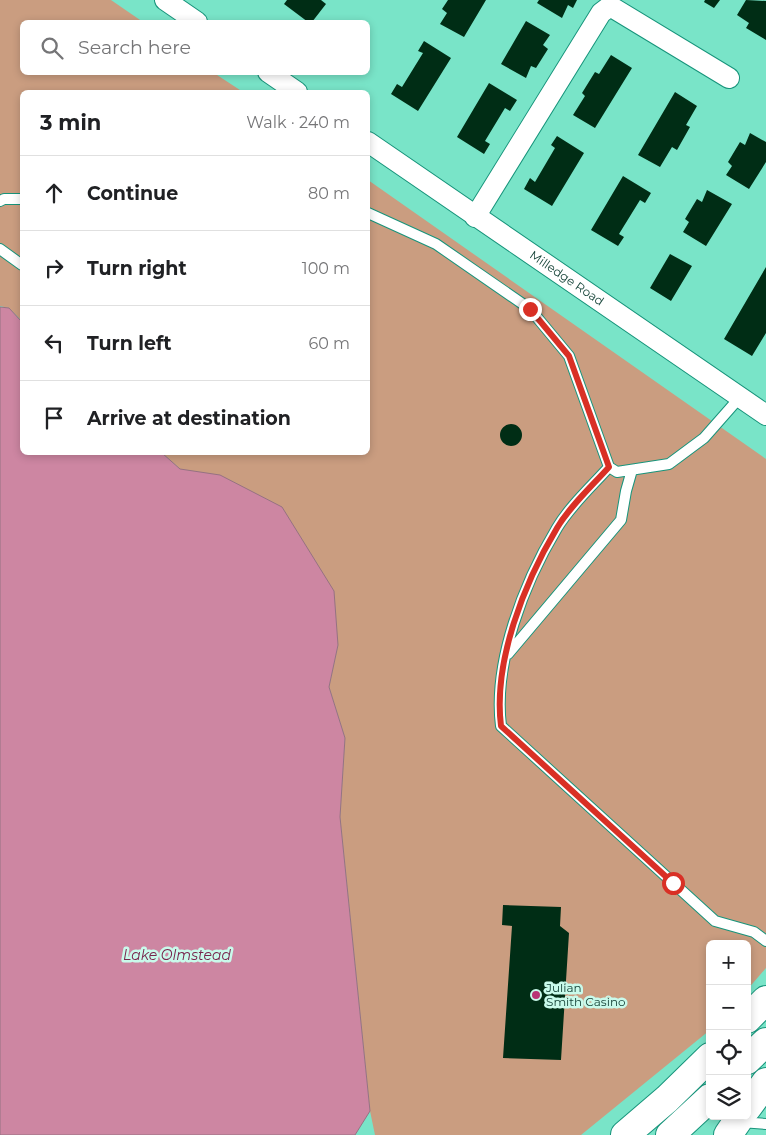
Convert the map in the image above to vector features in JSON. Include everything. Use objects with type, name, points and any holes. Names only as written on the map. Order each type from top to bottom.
[{"type":"main road","points":[[751,1015],[766,1000]]},
{"type":"main road","points":[[751,1056],[766,1042]]},
{"type":"main road","points":[[625,1135],[667,1100],[706,1061]]},
{"type":"main road","points":[[751,1102],[766,1082]]},
{"type":"main road","points":[[670,1135],[706,1102]]},
{"type":"street","points":[[165,0],[194,20]]},
{"type":"street","points":[[474,218],[601,14],[610,6],[729,78]]},
{"type":"street","points":[[272,75],[294,90]]},
{"type":"street","name":"Milledge Road","points":[[370,143],[474,218],[741,396],[764,409]]},
{"type":"lane","points":[[0,201],[4,199],[20,199]]},
{"type":"lane","points":[[370,215],[436,244],[530,309],[569,356],[609,467],[617,472],[669,464],[704,438],[741,396]]},
{"type":"lane","points":[[0,249],[20,264]]},
{"type":"lane","points":[[609,467],[557,526],[513,624],[498,702],[501,726],[715,921],[754,932],[766,941]]},
{"type":"lane","points":[[507,655],[621,520],[632,470]]},
{"type":"lane","points":[[738,1120],[766,1124]]},
{"type":"shaded area","points":[[0,0],[111,0],[140,20],[20,20],[20,75],[217,75],[240,90],[20,90],[20,319],[9,308],[0,306]]},
{"type":"shaded area","points":[[370,181],[766,459],[766,968],[751,985],[751,940],[706,940],[706,1033],[581,1135],[375,1135],[370,1111],[340,817],[345,738],[329,687],[338,645],[180,469],[164,455],[370,455]]},
{"type":"water","name":"Lake Olmstead","points":[[0,307],[9,308],[20,320],[20,455],[164,455],[180,469],[220,475],[282,507],[334,591],[338,645],[329,687],[345,738],[340,817],[370,1111],[355,1135],[0,1135]]},
{"type":"building","points":[[287,0],[321,0],[326,4],[314,20],[305,20],[284,4]]},
{"type":"building","points":[[448,0],[486,0],[464,37],[440,24],[447,13],[442,9]]},
{"type":"building","points":[[539,0],[577,0],[573,8],[568,5],[562,18],[537,3]]},
{"type":"building","points":[[705,0],[720,0],[714,8],[704,2]]},
{"type":"building","points":[[746,0],[766,1],[766,40],[746,28],[749,23],[737,15]]},
{"type":"building","points":[[526,21],[550,35],[543,45],[548,49],[536,68],[531,66],[526,78],[501,64]]},
{"type":"building","points":[[424,41],[451,58],[418,111],[391,94],[397,84],[402,87],[423,53],[418,51]]},
{"type":"building","points":[[611,55],[632,68],[595,128],[573,115],[585,96],[582,93],[595,72],[599,74]]},
{"type":"building","points":[[489,83],[517,100],[510,111],[505,108],[485,141],[490,144],[484,154],[457,137]]},
{"type":"building","points":[[675,92],[697,106],[686,125],[690,127],[677,150],[672,147],[660,167],[638,155]]},
{"type":"building","points":[[750,133],[766,142],[766,162],[749,189],[726,175],[732,166],[728,162],[740,142],[745,145]]},
{"type":"building","points":[[557,136],[584,153],[552,206],[524,189],[530,178],[535,182],[555,148],[551,145]]},
{"type":"building","points":[[623,176],[651,193],[645,203],[640,200],[619,234],[624,237],[618,246],[591,230]]},
{"type":"building","points":[[707,190],[732,204],[706,246],[683,232],[689,222],[685,219],[697,199],[702,202]]},
{"type":"building","points":[[670,254],[692,266],[671,301],[650,288]]},
{"type":"building","points":[[766,267],[766,333],[752,356],[724,339]]},
{"type":"building","points":[[511,424],[519,427],[522,435],[519,443],[511,446],[503,443],[500,435],[503,427]]},
{"type":"building","name":"Julian Smith Casino","points":[[503,905],[561,907],[560,926],[569,933],[561,1060],[503,1058],[512,926],[502,925]]},
{"type":"place","name":"Julian Smith Casino","points":[[536,995]]},
{"type":"route","points":[[530,309],[569,356],[609,467],[557,526],[532,578],[513,624],[498,702],[501,726],[673,883]]}]
